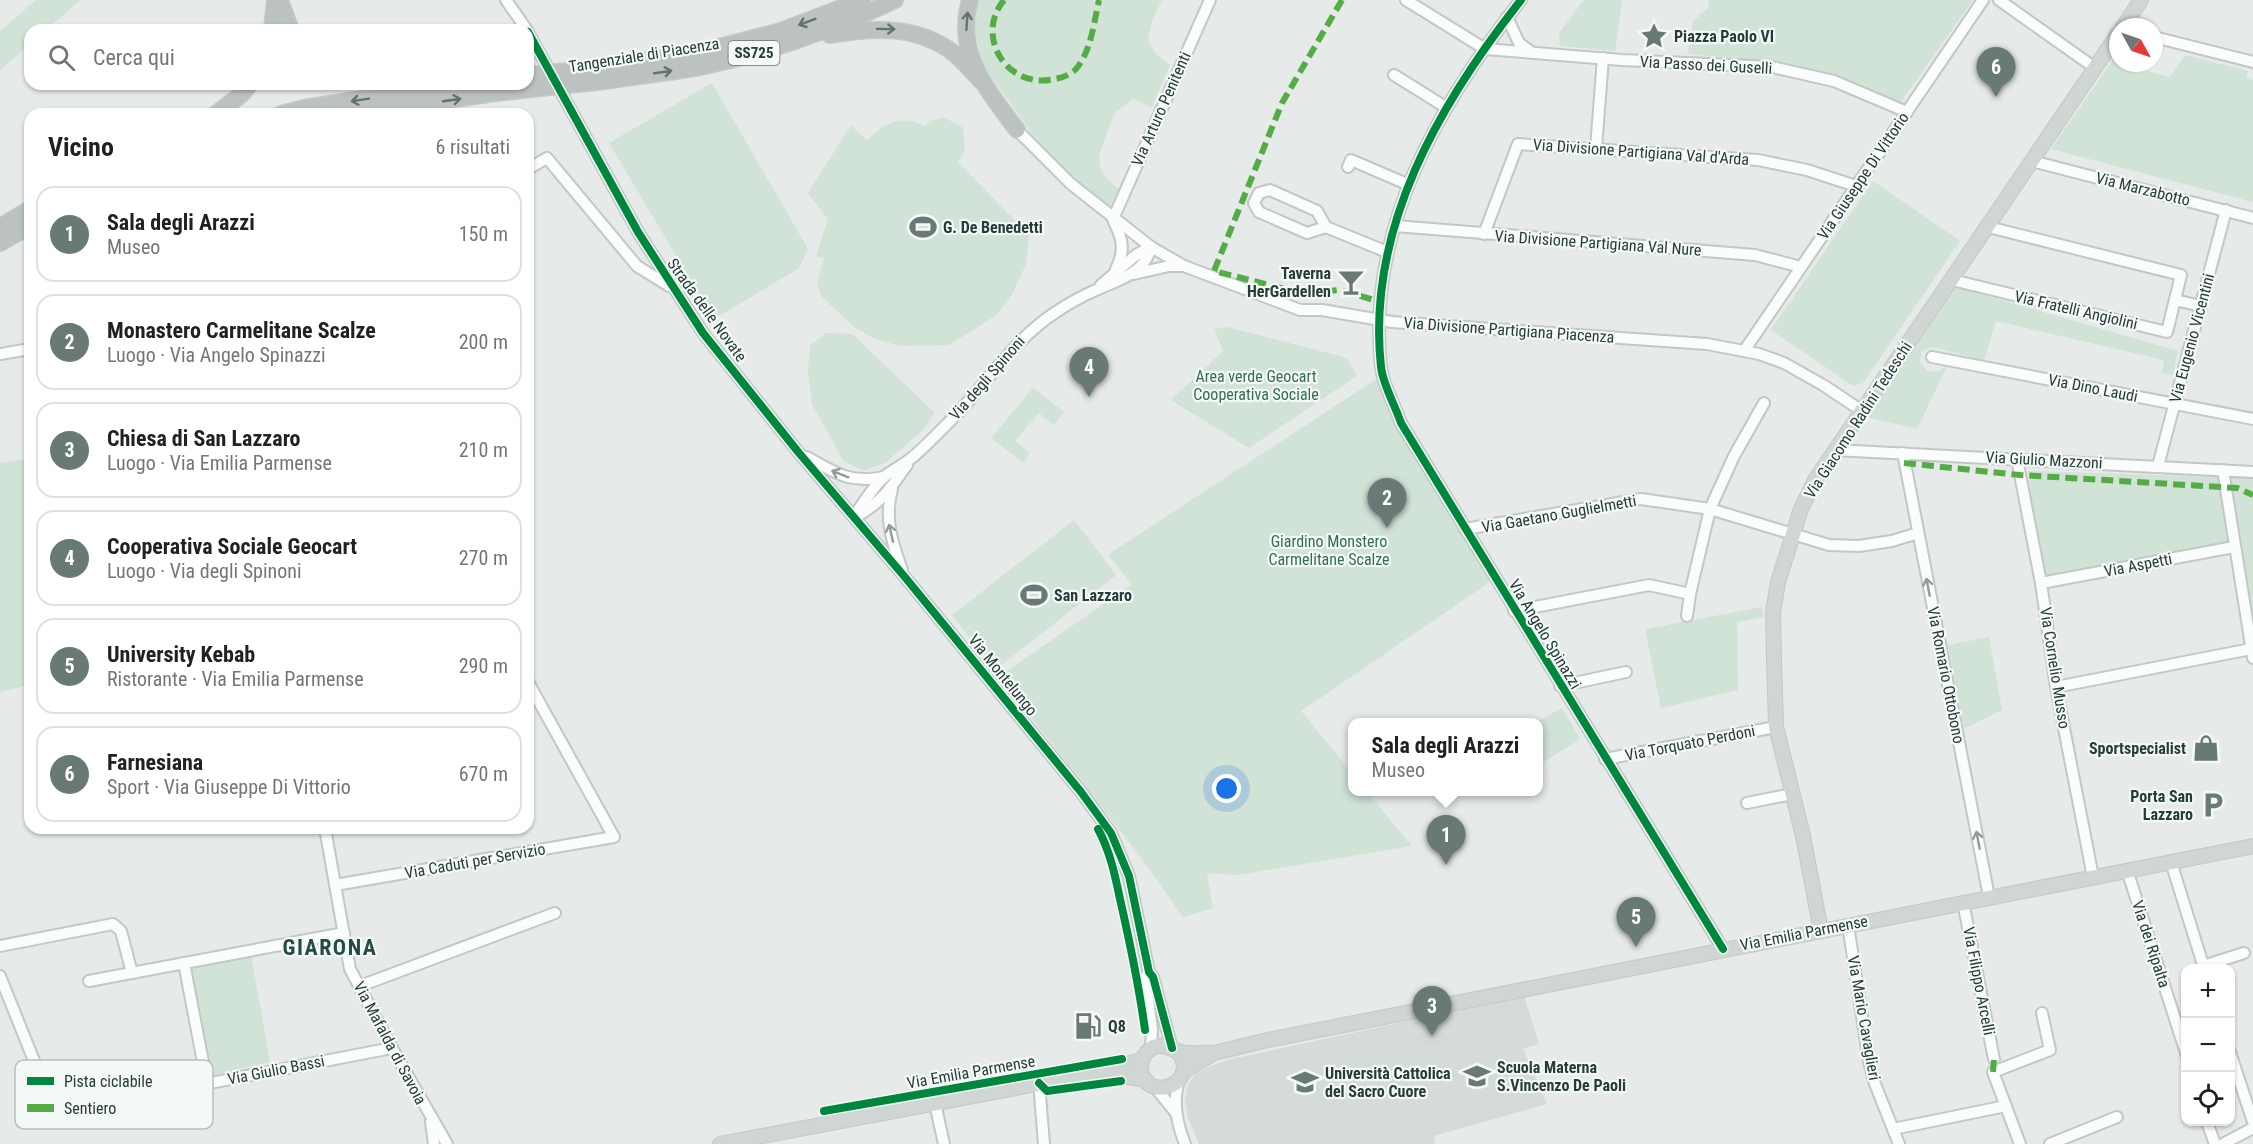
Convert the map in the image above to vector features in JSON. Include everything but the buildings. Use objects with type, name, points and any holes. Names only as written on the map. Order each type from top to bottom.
[{"type":"highway","points":[[272,24],[274,0]]},
{"type":"highway","points":[[280,0],[289,24]]},
{"type":"highway","name":"Tangenziale di Piacenza","points":[[534,86],[602,74],[737,43],[781,31],[862,0]]},
{"type":"highway","name":"Tangenziale di Piacenza","points":[[534,75],[602,74],[708,65],[787,43],[855,19],[896,0]]},
{"type":"highway","points":[[970,0],[966,30],[970,60],[981,81]]},
{"type":"highway","points":[[787,43],[870,29],[897,29],[931,39],[955,54],[981,81],[1017,130]]},
{"type":"highway","points":[[224,108],[245,90]]},
{"type":"highway","points":[[304,108],[420,90]]},
{"type":"highway","name":"Tangenziale di Piacenza","points":[[394,108],[512,90]]},
{"type":"highway","points":[[0,227],[24,213]]},
{"type":"highway","points":[[0,243],[24,229]]},
{"type":"main road","points":[[2129,18],[2141,0]]},
{"type":"main road","name":"Via Giacomo Radini Tedeschi","points":[[1821,931],[1803,836],[1776,727],[1773,613],[1778,582],[1792,535],[1807,496],[1835,450],[2109,47]]},
{"type":"main road","name":"Via Emilia Parmense","points":[[720,1144],[1111,1070],[1161,1046],[1175,1050],[1214,1053],[1268,1040],[1723,949],[2253,846]]},
{"type":"main road","points":[[1175,1050],[1183,1061],[1182,1075]]},
{"type":"main road","name":"Via Emilia Parmense","points":[[1111,1070],[1117,1075],[1166,1088],[1214,1053]]},
{"type":"main road","points":[[1147,1054],[1141,1070],[1150,1084]]},
{"type":"street","name":"Strada delle Novate","points":[[506,0],[522,24]]},
{"type":"street","name":"Via Arturo Penitenti","points":[[1113,219],[1210,0]]},
{"type":"street","name":"Via Passo dei Guselli","points":[[1407,0],[1485,49],[1772,67],[1834,81],[1906,112]]},
{"type":"street","name":"Via Angelo Spinazzi","points":[[1521,0],[1485,49],[1447,108],[1407,184],[1387,252],[1379,320],[1382,369],[1401,423],[1723,949]]},
{"type":"street","name":"Via Giuseppe Di Vittorio","points":[[1744,351],[1983,0]]},
{"type":"street","points":[[1999,0],[2095,68]]},
{"type":"street","points":[[1507,17],[1519,43],[1533,53]]},
{"type":"street","points":[[2163,38],[2253,62]]},
{"type":"street","name":"Strada delle Novate","points":[[534,44],[638,232],[703,333],[799,453],[904,576]]},
{"type":"street","points":[[1596,148],[1603,58]]},
{"type":"street","points":[[1394,75],[1447,108]]},
{"type":"street","name":"Via Divisione Partigiana Piacenza","points":[[1017,130],[1071,184],[1150,247],[1184,266],[1300,310],[1322,310],[1379,320],[1707,344],[1744,351],[1784,363],[1862,411]]},
{"type":"street","name":"Via Divisione Partigiana Val d'Arda","points":[[1484,234],[1518,144],[1758,160],[1807,170],[1856,186]]},
{"type":"street","points":[[534,166],[547,158],[637,266],[673,289]]},
{"type":"street","points":[[1348,167],[1351,160],[1407,184]]},
{"type":"street","name":"Via Marzabotto","points":[[2032,161],[2253,218]]},
{"type":"street","points":[[1326,228],[1317,211],[1270,190],[1259,193],[1254,203],[1259,212],[1307,233],[1326,228],[1387,252]]},
{"type":"street","name":"Via Eugenio Vicentini","points":[[2158,466],[2226,210]]},
{"type":"street","points":[[1113,219],[1122,236],[1123,246],[1121,260],[1113,273]]},
{"type":"street","name":"Via Divisione Partigiana Val Nure","points":[[1395,226],[1755,255],[1801,267]]},
{"type":"street","points":[[1988,227],[2181,275],[2175,300],[2200,306]]},
{"type":"street","name":"Via degli Spinoni","points":[[1096,290],[1113,273],[1150,247]]},
{"type":"street","name":"Via degli Spinoni","points":[[854,517],[871,492],[885,477],[915,456],[956,416],[1032,328],[1057,311],[1096,290],[1131,275],[1143,264],[1150,247]]},
{"type":"street","points":[[1131,275],[1159,268],[1184,266]]},
{"type":"street","name":"Via Fratelli Angiolini","points":[[1952,280],[2168,332],[2175,300]]},
{"type":"street","points":[[0,354],[24,350]]},
{"type":"street","name":"Via Dino Laudi","points":[[1932,357],[2253,419]]},
{"type":"street","points":[[1687,616],[1710,509],[1734,456],[1764,403]]},
{"type":"street","name":"Via Giulio Mazzoni","points":[[1835,450],[2253,472]]},
{"type":"street","points":[[799,453],[842,477],[867,481],[885,477]]},
{"type":"street","name":"Via Romario Ottobono","points":[[1903,453],[1989,897]]},
{"type":"street","name":"Via degli Spinoni","points":[[854,517],[870,509],[892,489],[915,456]]},
{"type":"street","name":"Via Cornelio Musso","points":[[2017,459],[2041,583],[2056,687],[2093,878]]},
{"type":"street","points":[[2056,687],[2252,654],[2223,470]]},
{"type":"street","points":[[892,489],[887,517],[890,535],[904,576]]},
{"type":"street","name":"Via Gaetano Guglielmetti","points":[[1465,530],[1641,499],[1710,509],[1829,545],[1859,546],[1892,541],[1918,533]]},
{"type":"street","name":"Via Aspetti","points":[[2041,583],[2234,547]]},
{"type":"street","name":"Via Montelungo","points":[[904,576],[1088,800],[1111,833],[1129,876],[1149,972],[1154,976],[1175,1050]]},
{"type":"street","points":[[1514,611],[1649,585],[1690,594]]},
{"type":"street","points":[[1560,686],[1626,672]]},
{"type":"street","name":"Via Caduti per Servizio","points":[[335,885],[614,837],[534,693]]},
{"type":"street","name":"Via Torquato Perdoni","points":[[1605,759],[1776,727]]},
{"type":"street","points":[[1747,803],[1792,794]]},
{"type":"street","name":"Via Mafalda di Savoia","points":[[326,834],[351,969],[392,1048],[447,1144]]},
{"type":"street","points":[[2171,862],[2203,964]]},
{"type":"street","name":"Via dei Ripalta","points":[[2127,870],[2181,1037]]},
{"type":"street","name":"Via Filippo Arcelli","points":[[1964,902],[1995,1059]]},
{"type":"street","points":[[360,986],[555,913]]},
{"type":"street","points":[[0,946],[113,924],[121,931],[132,973]]},
{"type":"street","name":"Via Mario Cavaglieri","points":[[1848,925],[1869,1062],[1875,1084],[1899,1144]]},
{"type":"street","points":[[89,981],[344,933]]},
{"type":"street","points":[[2212,964],[2244,952]]},
{"type":"street","points":[[184,963],[203,1060]]},
{"type":"street","name":"Via Montelungo","points":[[1147,1054],[1152,1029],[1145,978],[1149,972]]},
{"type":"street","name":"Via Giulio Bassi","points":[[0,976],[34,1060]]},
{"type":"street","points":[[2020,1144],[1993,1072],[2050,1050],[2042,1013]]},
{"type":"street","name":"Via Giulio Bassi","points":[[213,1082],[392,1048]]},
{"type":"street","points":[[2235,1067],[2253,1122]]},
{"type":"street","points":[[1182,1075],[1176,1113],[1185,1144]]},
{"type":"street","points":[[1039,1083],[1044,1144]]},
{"type":"street","points":[[1150,1084],[1176,1113]]},
{"type":"street","points":[[935,1103],[944,1144]]},
{"type":"street","points":[[1893,1130],[2006,1106]]},
{"type":"street","name":"Via Mafalda di Savoia","points":[[430,1116],[434,1144]]},
{"type":"street","points":[[2050,1144],[2117,1117]]},
{"type":"street","points":[[2208,1126],[2215,1144]]},
{"type":"street","points":[[2223,1144],[2253,1128]]},
{"type":"shaded area","name":"Università Cattolica del Sacro Cuore","points":[[1524,996],[1539,1044],[1523,1049],[1547,1104],[1434,1136],[1435,1144],[1199,1144],[1188,1118],[1185,1101],[1188,1085],[1195,1074],[1227,1060]]},
{"type":"green space","points":[[36,0],[80,0],[53,24],[24,24],[24,49],[0,70],[0,31]]},
{"type":"green space","points":[[978,0],[1162,0],[1152,21],[1148,41],[1157,55],[1170,65],[1152,107],[1133,99],[1115,112],[1099,154],[1100,168],[1107,179],[1119,189],[1112,204],[1107,206],[1061,166],[1029,131],[984,68],[974,29]]},
{"type":"green space","points":[[1584,0],[1622,0],[1615,51],[1560,46],[1559,33]]},
{"type":"green space","points":[[1709,0],[1973,0],[1901,102],[1836,78],[1775,64],[1688,54],[1693,21],[1708,8]]},
{"type":"green space","points":[[2185,55],[2248,71],[2246,78],[2253,80],[2253,202],[2051,149],[2109,66],[2109,72],[2151,72],[2170,77]]},
{"type":"green space","points":[[712,83],[808,249],[799,268],[714,319],[609,143]]},
{"type":"green space","name":"G. De Benedetti","points":[[944,117],[963,128],[965,149],[958,162],[1029,235],[1026,264],[1011,297],[995,316],[949,345],[900,346],[875,339],[854,327],[821,296],[817,283],[824,258],[816,257],[828,219],[808,193],[851,125],[867,141],[880,129],[893,122],[916,122],[925,126],[929,121]]},
{"type":"green space","points":[[1873,181],[1960,241],[1863,383],[1853,386],[1771,330]]},
{"type":"green space","points":[[1954,286],[2178,351],[2173,375],[2162,373],[2164,360],[1996,321],[1984,360],[1930,347],[1922,352],[1920,362],[1927,371],[1938,372],[1948,364],[1917,429],[1866,417]]},
{"type":"green space","name":"Area verde Geocart Cooperativa Sociale","points":[[1227,327],[1347,358],[1357,376],[1249,448],[1171,400],[1223,351],[1214,329]]},
{"type":"green space","points":[[826,333],[852,334],[934,412],[925,428],[885,463],[863,471],[843,460],[812,404],[808,372],[810,345]]},
{"type":"green space","name":"Giardino Monstero Carmelitane Scalze","points":[[1378,378],[1490,582],[1301,711],[1348,768],[1348,796],[1370,796],[1412,846],[1238,875],[1207,873],[1213,908],[1183,917],[1140,856],[999,677],[1132,584],[1109,556]]},
{"type":"green space","points":[[1033,388],[1064,412],[1054,425],[1039,413],[1015,441],[1030,453],[1023,463],[991,438]]},
{"type":"green space","points":[[24,460],[24,686],[0,692],[0,463]]},
{"type":"green space","points":[[2028,471],[2253,478],[2253,617],[2234,547],[2041,583]]},
{"type":"green space","name":"San Lazzaro","points":[[1074,520],[1116,575],[995,670],[952,615]]},
{"type":"green space","points":[[1762,607],[1763,617],[1737,622],[1738,690],[1661,708],[1645,629]]},
{"type":"green space","points":[[1989,637],[2002,710],[1964,729],[1948,645]]},
{"type":"green space","points":[[1562,708],[1580,739],[1543,762],[1543,719]]},
{"type":"green space","points":[[251,955],[270,1062],[213,1075],[213,1060],[209,1060],[189,962]]},
{"type":"marked path","points":[[1004,0],[996,14],[993,28],[994,42],[999,55],[1008,67],[1019,75],[1033,80],[1060,78],[1075,70],[1085,55],[1099,0]]},
{"type":"marked path","points":[[1342,0],[1282,103],[1214,271],[1301,293],[1339,290],[1381,302]]},
{"type":"marked path","points":[[1904,463],[2020,475],[2237,488],[2253,495]]},
{"type":"marked path","points":[[1993,1072],[1994,1059]]},
{"type":"cycle path","points":[[1521,0],[1462,82],[1437,125],[1415,171],[1397,218],[1385,266],[1379,316],[1382,374],[1401,423],[1723,949]]},
{"type":"cycle path","points":[[534,43],[638,232],[703,333],[799,453],[904,576],[1081,792],[1111,833],[1129,876],[1149,972],[1153,977],[1172,1048]]},
{"type":"cycle path","points":[[1098,829],[1109,854],[1116,881],[1145,1030]]},
{"type":"cycle path","points":[[824,1111],[1122,1059]]},
{"type":"cycle path","points":[[1039,1083],[1047,1091],[1121,1081]]},
{"type":"place","name":"Piazza Paolo VI","points":[[1654,36]]},
{"type":"place","name":"Farnesiana","points":[[1996,97]]},
{"type":"place","name":"G. De Benedetti","points":[[923,227]]},
{"type":"place","name":"Taverna HerGardellen","points":[[1351,282]]},
{"type":"place","name":"Cooperativa Sociale Geocart","points":[[1089,397]]},
{"type":"place","name":"Monastero Carmelitane Scalze","points":[[1387,528]]},
{"type":"place","name":"San Lazzaro","points":[[1034,595]]},
{"type":"place","name":"Sportspecialist","points":[[2206,748]]},
{"type":"place","name":"Porta San Lazzaro","points":[[2213,805]]},
{"type":"place","name":"Sala degli Arazzi","points":[[1446,865]]},
{"type":"place","name":"University Kebab","points":[[1636,947]]},
{"type":"place","name":"Q8","points":[[1088,1026]]},
{"type":"place","name":"Chiesa di San Lazzaro","points":[[1432,1036]]},
{"type":"place","name":"Scuola Materna S.Vincenzo De Paoli","points":[[1477,1076]]},
{"type":"place","name":"Università Cattolica del Sacro Cuore","points":[[1305,1082]]},
{"type":"district","name":"GIARONA","points":[[330,947]]}]
